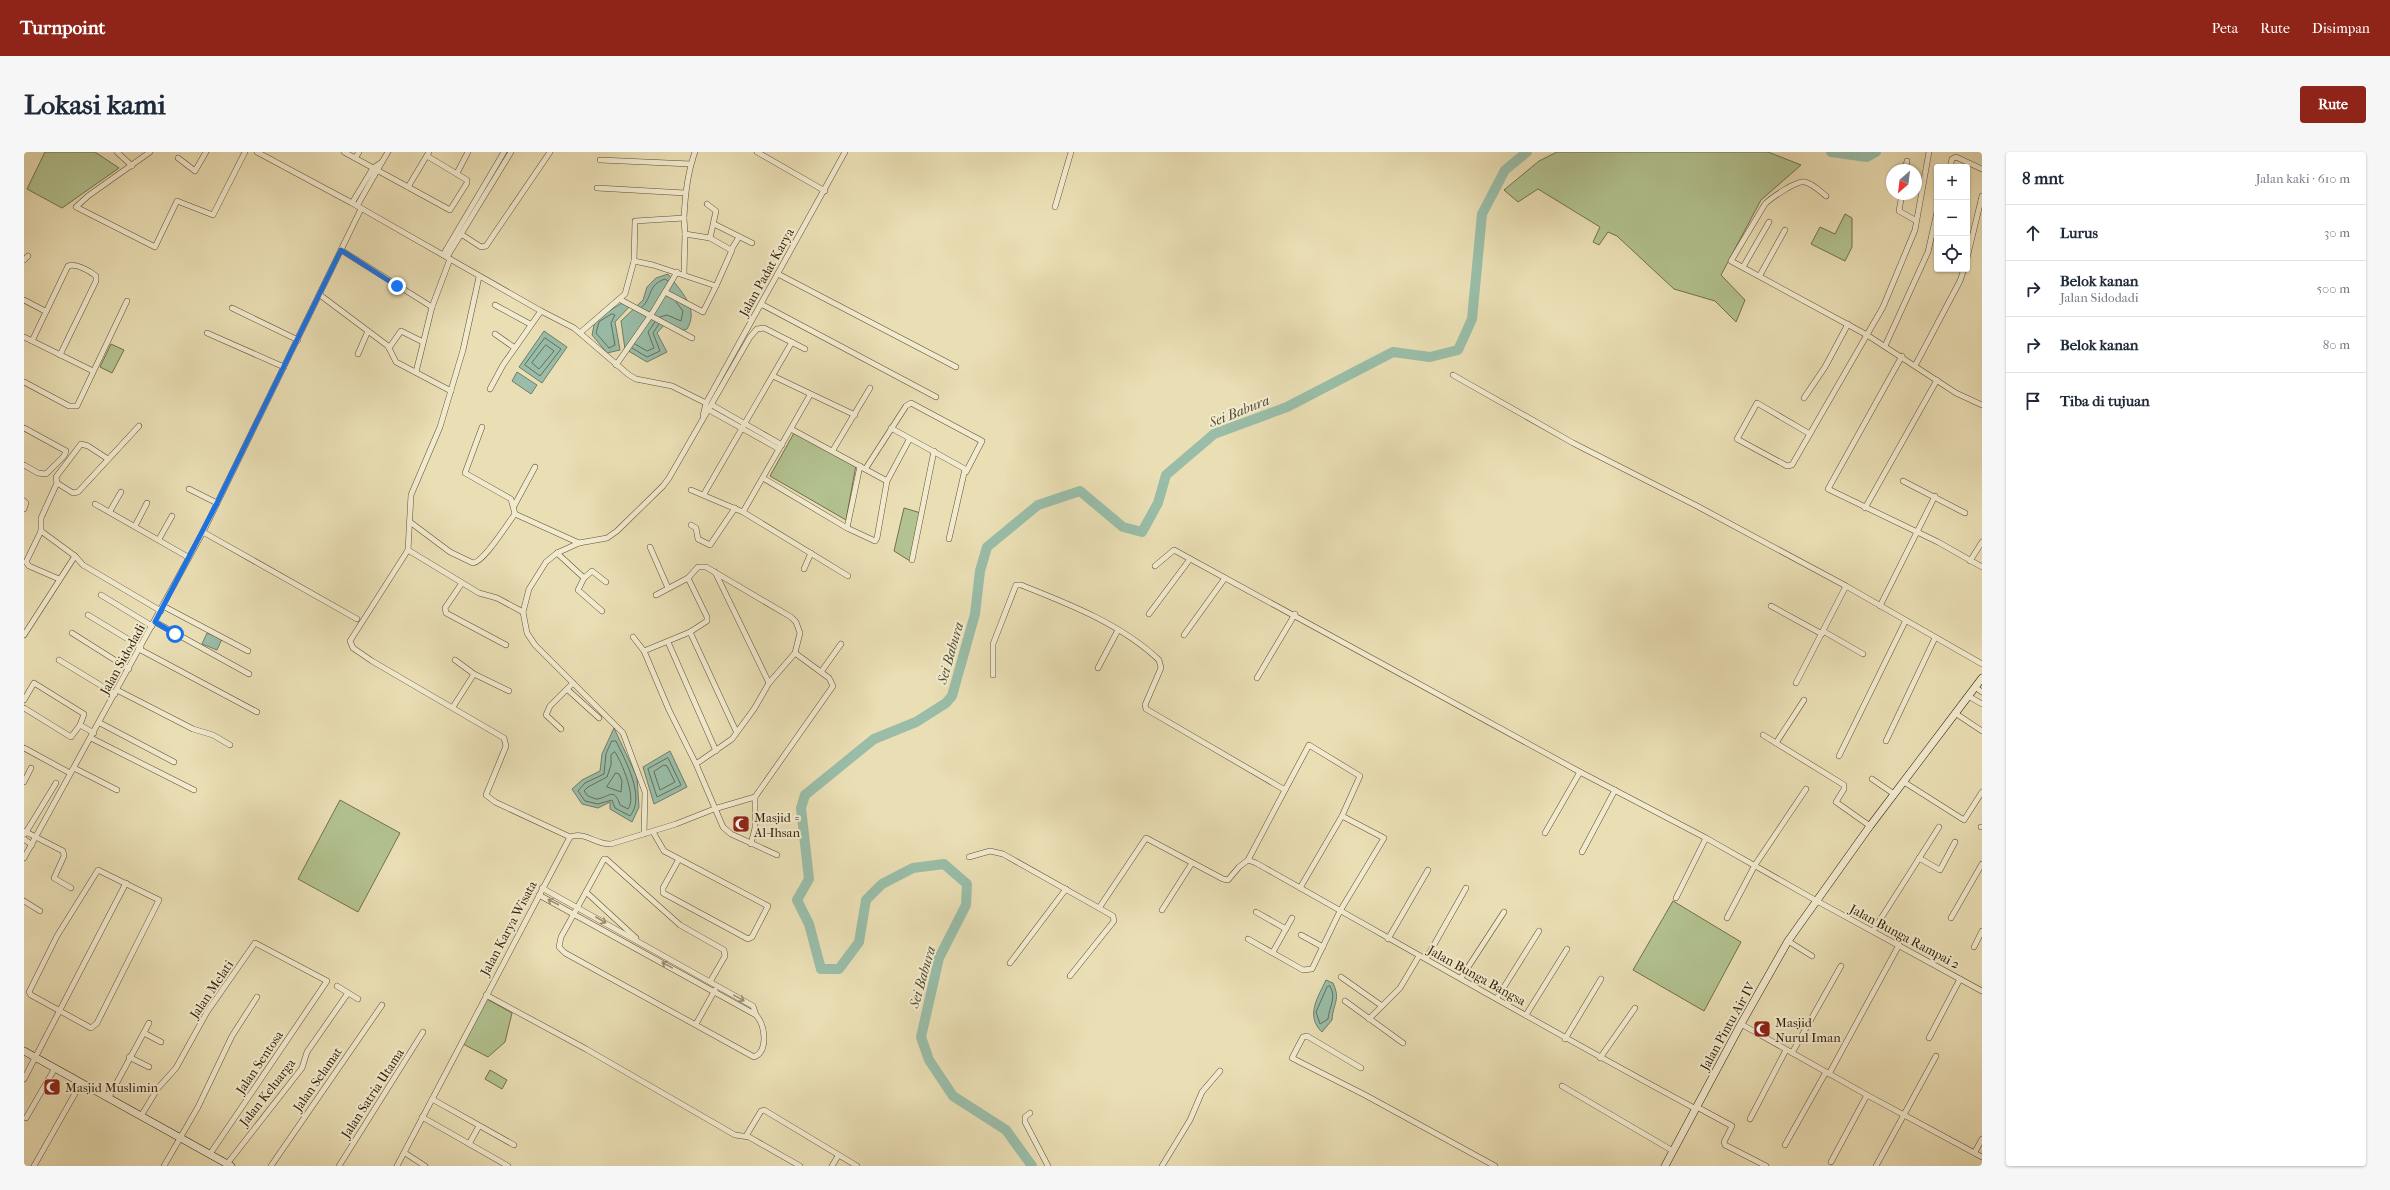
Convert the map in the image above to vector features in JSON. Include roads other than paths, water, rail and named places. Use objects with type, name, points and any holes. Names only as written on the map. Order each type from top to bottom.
[{"type":"main road","name":"Jalan Pintu Air IV","points":[[1665,1166],[1741,1024],[1788,941],[1870,826],[1982,678]]},
{"type":"main road","points":[[24,1051],[229,1165]]},
{"type":"street","points":[[117,152],[132,166]]},
{"type":"street","points":[[150,152],[88,196],[76,208],[155,247],[177,201],[214,215],[245,152]]},
{"type":"street","points":[[178,158],[195,171],[206,152]]},
{"type":"street","points":[[257,152],[352,203],[447,257],[478,277],[581,332],[616,365],[636,379],[672,386],[706,403]]},
{"type":"street","points":[[344,152],[450,210],[467,182],[466,179],[428,154],[408,187]]},
{"type":"street","points":[[355,158],[359,152]]},
{"type":"street","points":[[352,203],[361,187],[382,162],[388,152]]},
{"type":"street","points":[[457,173],[468,152]]},
{"type":"street","points":[[416,372],[432,307],[447,257],[504,152]]},
{"type":"street","points":[[447,257],[511,152]]},
{"type":"street","points":[[461,234],[481,247],[486,246],[550,152]]},
{"type":"street","points":[[684,274],[685,193],[690,164],[696,152]]},
{"type":"street","points":[[757,152],[825,191]]},
{"type":"street","name":"Jalan Padat Karya","points":[[703,416],[706,403],[825,191],[845,152]]},
{"type":"street","points":[[1055,207],[1072,152]]},
{"type":"street","points":[[1810,434],[1757,403],[1737,439],[1788,467],[1792,465],[1810,434],[1883,307],[1915,230],[1915,220],[1929,152]]},
{"type":"street","points":[[1951,164],[1952,159],[1956,157],[1982,169]]},
{"type":"street","points":[[600,160],[690,164]]},
{"type":"street","name":"Jalan Sidodadi","points":[[24,858],[154,624],[217,503],[320,295],[375,170]]},
{"type":"street","points":[[1826,196],[1807,183],[1801,182],[1767,202],[1731,261],[1760,275],[1848,324],[1916,364],[1937,380],[1968,400],[1982,405]]},
{"type":"street","points":[[361,187],[367,190]]},
{"type":"street","points":[[596,188],[685,193]]},
{"type":"street","points":[[1970,246],[1982,196]]},
{"type":"street","points":[[1901,200],[1899,211],[1915,220]]},
{"type":"street","points":[[707,204],[716,211],[710,238]]},
{"type":"street","points":[[581,332],[621,300],[625,294],[634,262],[634,221],[684,218]]},
{"type":"street","points":[[1743,267],[1769,222]]},
{"type":"street","points":[[714,224],[752,243]]},
{"type":"street","points":[[1886,346],[1928,252],[1934,225]]},
{"type":"street","points":[[1760,275],[1786,230]]},
{"type":"street","points":[[685,234],[710,238],[732,250]]},
{"type":"street","points":[[665,292],[703,312],[739,237]]},
{"type":"street","points":[[341,250],[432,307]]},
{"type":"street","points":[[634,262],[684,274],[716,286]]},
{"type":"street","points":[[32,341],[70,265],[96,276],[95,284],[60,355]]},
{"type":"street","points":[[616,365],[651,315],[677,272]]},
{"type":"street","points":[[1916,364],[1960,281],[1963,272]]},
{"type":"street","points":[[778,274],[956,367]]},
{"type":"street","points":[[478,277],[463,350],[451,391],[432,448],[411,495],[408,550],[350,637],[350,644],[353,648],[372,661],[453,707],[506,740],[506,746],[486,792],[488,798],[570,837],[582,835],[605,844],[653,832],[714,809],[755,796]]},
{"type":"street","points":[[320,295],[389,348],[394,360],[451,391]]},
{"type":"street","points":[[24,300],[46,311]]},
{"type":"street","points":[[621,300],[692,338]]},
{"type":"street","points":[[24,382],[75,407],[80,401],[127,301]]},
{"type":"street","points":[[761,304],[936,397]]},
{"type":"street","points":[[495,305],[530,324]]},
{"type":"street","points":[[232,308],[298,340]]},
{"type":"street","points":[[490,389],[530,324],[541,311]]},
{"type":"street","points":[[1804,398],[1825,367],[1848,324]]},
{"type":"street","points":[[644,834],[645,792],[623,733],[535,645],[527,633],[523,612],[529,589],[546,562],[556,553],[579,543],[607,538],[618,531],[663,486],[669,478],[703,416],[710,408],[750,337],[757,329],[764,328],[805,349]]},
{"type":"street","points":[[358,354],[368,331]]},
{"type":"street","points":[[389,348],[400,331],[423,342]]},
{"type":"street","points":[[207,333],[284,367]]},
{"type":"street","points":[[495,334],[515,348]]},
{"type":"street","points":[[24,337],[93,371]]},
{"type":"street","points":[[704,494],[792,342]]},
{"type":"street","points":[[1902,356],[1828,488],[1982,567]]},
{"type":"street","points":[[1453,375],[1573,443],[1697,506],[1846,586],[1905,622],[1982,664]]},
{"type":"street","points":[[773,376],[810,395],[855,415]]},
{"type":"street","points":[[1865,508],[1937,380]]},
{"type":"street","points":[[833,450],[870,388]]},
{"type":"street","points":[[743,512],[792,429],[810,395]]},
{"type":"street","points":[[866,468],[906,406],[911,403],[982,441],[966,472],[949,539]]},
{"type":"street","points":[[710,408],[781,447]]},
{"type":"street","points":[[57,483],[73,493],[78,492],[139,426]]},
{"type":"street","points":[[410,522],[450,552],[475,563],[481,559],[515,514],[511,499],[465,473],[482,427]]},
{"type":"street","points":[[24,428],[66,451],[46,474],[38,473],[24,465]]},
{"type":"street","points":[[891,428],[909,440],[934,451],[965,469],[966,472]]},
{"type":"street","points":[[792,429],[866,468],[887,481]]},
{"type":"street","points":[[762,478],[870,541],[876,540],[887,481],[909,440]]},
{"type":"street","points":[[58,579],[30,566],[26,562],[41,531],[41,518],[57,483],[57,474],[81,444],[88,446],[108,459]]},
{"type":"street","points":[[912,560],[934,451]]},
{"type":"street","points":[[847,528],[860,466]]},
{"type":"street","points":[[514,506],[535,467]]},
{"type":"street","points":[[1903,480],[1965,513]]},
{"type":"street","points":[[189,489],[217,503]]},
{"type":"street","points":[[691,490],[704,494],[743,512],[848,576]]},
{"type":"street","points":[[110,511],[121,492]]},
{"type":"street","points":[[1880,606],[1918,533],[1935,496]]},
{"type":"street","points":[[24,500],[26,503],[24,509]]},
{"type":"street","points":[[135,526],[146,503]]},
{"type":"street","points":[[95,504],[110,511],[188,557]]},
{"type":"street","points":[[691,525],[696,528],[698,539],[710,545],[734,508]]},
{"type":"street","points":[[515,514],[579,543]]},
{"type":"street","points":[[159,539],[172,516]]},
{"type":"street","points":[[41,531],[75,556],[83,565],[162,608],[248,651]]},
{"type":"street","points":[[202,532],[357,619]]},
{"type":"street","points":[[1970,561],[1982,542]]},
{"type":"street","points":[[650,547],[668,588]]},
{"type":"street","points":[[408,550],[462,583],[479,592],[497,598],[523,612]]},
{"type":"street","name":"Jalan Bunga Rampai 2","points":[[1155,566],[1172,550],[1190,559],[1295,614],[1580,772],[1755,864],[1816,901],[1982,990]]},
{"type":"street","points":[[556,553],[584,578]]},
{"type":"street","points":[[804,569],[811,553]]},
{"type":"street","points":[[24,635],[58,579],[75,556]]},
{"type":"street","points":[[1149,614],[1190,559]]},
{"type":"street","points":[[656,595],[688,578],[699,566],[715,572],[791,617],[796,622],[800,633],[795,653],[769,683],[754,709],[732,738],[696,764]]},
{"type":"street","points":[[602,611],[578,590],[584,578],[592,571],[606,582]]},
{"type":"street","points":[[715,572],[769,683]]},
{"type":"street","points":[[644,651],[690,632],[705,623],[707,619],[688,578]]},
{"type":"street","points":[[1184,635],[1225,578]]},
{"type":"street","points":[[462,583],[445,608],[446,613],[506,645]]},
{"type":"street","points":[[993,675],[993,644],[1016,585],[1021,585],[1067,602],[1118,630],[1152,653],[1161,662],[1161,668],[1145,705],[1146,709],[1285,790]]},
{"type":"street","points":[[1796,683],[1846,586]]},
{"type":"street","points":[[101,595],[249,674]]},
{"type":"street","points":[[1771,606],[1863,654]]},
{"type":"street","points":[[1257,678],[1295,614]]},
{"type":"street","points":[[88,615],[140,648],[257,712]]},
{"type":"street","points":[[1839,756],[1905,622]]},
{"type":"street","points":[[1098,668],[1118,630]]},
{"type":"street","points":[[690,632],[736,731]]},
{"type":"street","points":[[72,633],[129,669]]},
{"type":"street","points":[[633,637],[644,651],[669,710],[696,764],[714,809],[726,831],[751,844],[777,854]]},
{"type":"street","points":[[1886,741],[1935,638]]},
{"type":"street","points":[[668,642],[716,751]]},
{"type":"street","points":[[821,672],[841,644]]},
{"type":"street","points":[[751,844],[755,828],[755,796],[833,686],[831,680],[795,653]]},
{"type":"street","points":[[58,660],[116,692],[193,729],[213,735],[230,745]]},
{"type":"street","points":[[455,660],[474,674],[509,691]]},
{"type":"street","points":[[453,707],[474,674]]},
{"type":"street","points":[[24,700],[34,683],[83,712],[80,725],[71,737],[24,708]]},
{"type":"street","points":[[561,729],[546,715],[550,706],[568,690],[573,683]]},
{"type":"street","points":[[1975,687],[1982,692]]},
{"type":"street","points":[[568,690],[599,718]]},
{"type":"street","points":[[1968,696],[1982,704]]},
{"type":"street","points":[[1776,743],[1804,700]]},
{"type":"street","points":[[1955,713],[1982,731]]},
{"type":"street","points":[[100,722],[174,762]]},
{"type":"street","points":[[80,725],[94,733]]},
{"type":"street","points":[[1763,735],[1844,785],[1844,789],[1836,802],[1870,826]]},
{"type":"street","points":[[91,738],[194,790]]},
{"type":"street","points":[[1099,908],[1146,838],[1225,880],[1230,878],[1238,866],[1248,860],[1309,745],[1360,776],[1342,816],[1300,888]]},
{"type":"street","points":[[24,748],[117,790]]},
{"type":"street","points":[[24,782],[31,768]]},
{"type":"street","points":[[1545,833],[1580,772]]},
{"type":"street","points":[[1872,779],[1894,794]]},
{"type":"street","points":[[1904,782],[1964,820],[1982,792]]},
{"type":"street","points":[[56,783],[25,833],[65,853],[54,878],[71,888]]},
{"type":"street","points":[[1727,918],[1755,864],[1806,789]]},
{"type":"street","points":[[1582,852],[1615,790]]},
{"type":"street","points":[[1248,939],[1307,971],[1312,969],[1340,911],[1384,838],[1342,816]]},
{"type":"street","points":[[1873,931],[1939,827]]},
{"type":"street","points":[[653,832],[664,851],[768,906],[752,937],[748,939],[663,893],[663,888],[679,860]]},
{"type":"street","name":"Jalan Karya Wisata","points":[[397,1166],[570,837]]},
{"type":"street","points":[[1676,898],[1706,838]]},
{"type":"street","points":[[24,839],[32,845]]},
{"type":"street","points":[[1920,858],[1940,870],[1955,842]]},
{"type":"street","points":[[969,857],[990,851],[1003,854],[1113,916],[1114,921],[1070,976]]},
{"type":"street","points":[[542,888],[578,907],[717,986],[753,1006],[764,1038],[762,1050],[755,1057],[560,950],[559,941],[575,914],[578,907],[604,859],[606,859],[680,925],[724,950],[725,956],[710,982]]},
{"type":"street","name":"Jalan Bunga Bangsa","points":[[1248,860],[1256,863],[1388,939],[1497,998],[1600,1058],[1732,1126],[1724,1142],[1725,1145],[1766,1166]]},
{"type":"street","points":[[1162,910],[1192,863]]},
{"type":"street","points":[[1951,918],[1982,864]]},
{"type":"street","points":[[98,870],[159,900],[95,1026],[91,1028],[58,1011],[30,994],[30,992],[57,936],[98,870]]},
{"type":"street","points":[[1388,939],[1428,870]]},
{"type":"street","points":[[24,1079],[58,1011],[126,883]]},
{"type":"street","points":[[1426,959],[1466,888]]},
{"type":"street","points":[[1010,963],[1066,889]]},
{"type":"street","points":[[586,892],[645,945]]},
{"type":"street","points":[[539,895],[756,1015]]},
{"type":"street","points":[[24,902],[40,911]]},
{"type":"street","points":[[1256,912],[1286,929]]},
{"type":"street","points":[[1461,978],[1504,912]]},
{"type":"street","points":[[1272,952],[1292,918]]},
{"type":"street","points":[[1497,998],[1539,931]]},
{"type":"street","points":[[1974,947],[1982,931]]},
{"type":"street","points":[[1301,935],[1323,947]]},
{"type":"street","points":[[1788,941],[1812,956]]},
{"type":"street","name":"Jalan Melati","points":[[141,1116],[158,1088],[176,1068],[207,1012],[255,943],[327,981]]},
{"type":"street","points":[[1785,1145],[1899,945]]},
{"type":"street","points":[[1526,1015],[1567,949]]},
{"type":"street","points":[[1370,1019],[1400,988],[1419,956]]},
{"type":"street","points":[[1792,1053],[1841,966]]},
{"type":"street","points":[[1341,977],[1382,1006]]},
{"type":"street","points":[[1929,1038],[1960,978]]},
{"type":"street","points":[[1565,1038],[1601,979]]},
{"type":"street","name":"Jalan Sentosa","points":[[210,1154],[327,981]]},
{"type":"street","points":[[337,986],[358,999]]},
{"type":"street","points":[[696,1024],[717,986]]},
{"type":"street","name":"Jalan Keluarga","points":[[229,1165],[302,1068],[307,1052],[348,993]]},
{"type":"street","points":[[486,995],[586,1049],[736,1135],[746,1136],[800,1166]]},
{"type":"street","points":[[164,1166],[198,1107],[232,1036],[257,997]]},
{"type":"street","points":[[1345,1001],[1403,1043]]},
{"type":"street","name":"Jalan Selamat","points":[[271,1166],[382,1005]]},
{"type":"street","points":[[1600,1058],[1635,1008]]},
{"type":"street","points":[[109,1097],[148,1023]]},
{"type":"street","points":[[1741,1024],[1867,1095],[1982,1156]]},
{"type":"street","name":"Jalan Satria Utama","points":[[339,1166],[423,1032]]},
{"type":"street","points":[[144,1033],[161,1042]]},
{"type":"street","points":[[1361,1068],[1307,1036],[1303,1037],[1292,1058],[1365,1095],[1495,1166]]},
{"type":"street","points":[[1750,1119],[1786,1050]]},
{"type":"street","points":[[1876,1166],[1936,1056]]},
{"type":"street","points":[[129,1057],[149,1067]]},
{"type":"street","points":[[26,1118],[55,1068]]},
{"type":"street","points":[[1162,1166],[1190,1120],[1202,1092],[1220,1071]]},
{"type":"street","points":[[34,1166],[81,1083]]},
{"type":"street","points":[[1562,1086],[1673,1151]]},
{"type":"street","points":[[1831,1162],[1867,1095]]},
{"type":"street","points":[[432,1099],[514,1145]]},
{"type":"street","points":[[746,1136],[761,1111],[764,1110],[838,1156],[857,1166]]},
{"type":"street","points":[[1030,1113],[1025,1117],[1025,1122],[1048,1166]]},
{"type":"street","points":[[422,1117],[508,1166]]},
{"type":"street","points":[[469,1144],[479,1126]]},
{"type":"street","points":[[1975,1152],[1982,1139]]},
{"type":"street","points":[[405,1153],[426,1166]]},
{"type":"street","points":[[832,1166],[838,1156]]},
{"type":"water","points":[[668,274],[687,300],[691,314],[690,321],[687,329],[677,332],[665,324],[657,333],[667,352],[647,362],[625,349],[621,321],[643,300],[647,287],[656,278]]},
{"type":"water","points":[[625,301],[630,306],[615,322],[620,350],[607,353],[592,335],[595,320]]},
{"type":"water","points":[[544,331],[567,347],[542,383],[519,367]]},
{"type":"water","points":[[517,372],[537,385],[531,394],[512,381]]},
{"type":"water","points":[[207,633],[222,639],[217,650],[202,644]]},
{"type":"water","points":[[614,728],[637,777],[639,807],[632,822],[610,809],[610,802],[598,808],[582,804],[572,789],[582,780],[600,771],[602,754]]},
{"type":"water","points":[[670,751],[687,787],[654,804],[643,767]]},
{"type":"water","points":[[1326,980],[1333,983],[1336,998],[1332,1020],[1322,1032],[1314,1020],[1314,1013],[1317,1000]]},
{"type":"waterway","name":"Sei Babura","points":[[1032,1166],[1006,1130],[953,1096],[929,1060],[921,1037],[939,958],[966,905],[967,884],[944,864],[913,868],[882,884],[866,900],[859,942],[839,969],[821,969],[809,924],[797,900],[809,879],[801,808],[805,795],[874,739],[916,722],[946,703],[952,696],[975,614],[980,571],[987,547],[1038,505],[1080,491],[1123,527],[1142,532],[1158,503],[1166,475],[1214,434],[1287,407],[1393,352],[1430,357],[1458,350],[1472,319],[1482,214],[1505,170],[1527,152]]},
{"type":"waterway","name":"Sei Babura","points":[[1831,152],[1867,157],[1876,152]]},
{"type":"place","name":"Masjid = Al-Ihsan","points":[[741,824]]},
{"type":"place","name":"Masjid Nurul Iman","points":[[1762,1029]]},
{"type":"place","name":"Masjid Muslimin","points":[[52,1087]]}]
